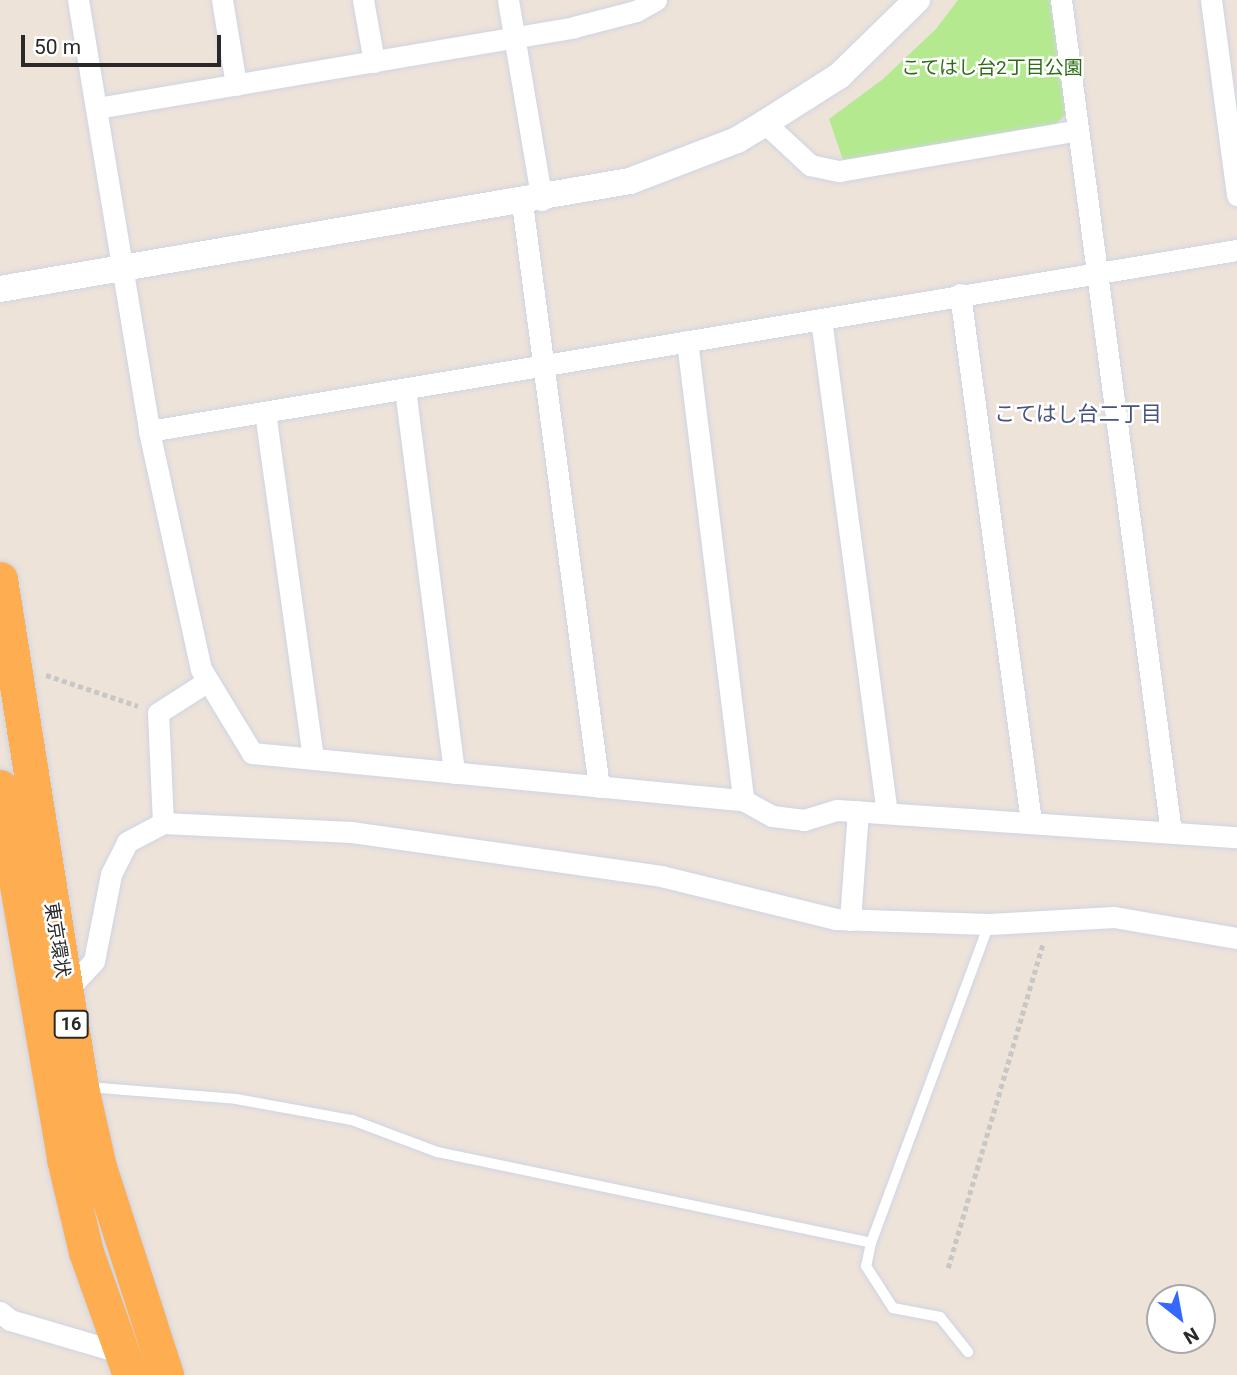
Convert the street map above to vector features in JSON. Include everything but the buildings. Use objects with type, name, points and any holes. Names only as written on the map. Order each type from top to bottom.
[{"type":"highway","name":"東京環状","points":[[0,579],[7,661],[81,1087],[99,1167],[166,1375]]},
{"type":"highway","name":"東京環状","points":[[0,787],[64,1159],[86,1252],[126,1364]]},
{"type":"street","points":[[78,0],[149,430],[201,669],[252,753],[743,800],[772,816],[804,820],[837,810],[1237,837]]},
{"type":"street","points":[[222,0],[236,85]]},
{"type":"street","points":[[363,0],[373,62]]},
{"type":"street","points":[[508,0],[532,201],[544,365],[600,787]]},
{"type":"street","points":[[97,108],[514,37],[636,11],[656,0]]},
{"type":"street","points":[[0,289],[532,201],[629,181],[737,140],[765,123],[839,76],[917,0]]},
{"type":"street","points":[[1061,0],[1171,832]]},
{"type":"street","points":[[1211,0],[1233,134],[1237,195]]},
{"type":"street","points":[[765,123],[810,165],[839,171],[1078,130]]},
{"type":"street","points":[[149,430],[1237,250]]},
{"type":"street","points":[[960,295],[1031,821]]},
{"type":"street","points":[[821,319],[887,813]]},
{"type":"street","points":[[687,341],[743,800]]},
{"type":"street","points":[[405,389],[454,773]]},
{"type":"street","points":[[265,412],[313,759]]},
{"type":"street","points":[[163,823],[158,713],[208,681]]},
{"type":"street","points":[[850,920],[858,811]]},
{"type":"street","points":[[65,992],[94,961],[111,874],[127,842],[163,823],[352,832],[661,876],[850,920],[989,924],[1114,917],[1237,938]]},
{"type":"street","points":[[0,1312],[10,1320],[126,1364]]},
{"type":"lane","points":[[968,1352],[940,1317],[893,1308],[866,1266],[871,1244],[989,924]]},
{"type":"lane","points":[[81,1087],[236,1099],[352,1120],[437,1152],[871,1244]]},
{"type":"path","points":[[7,661],[158,713]]},
{"type":"path","points":[[948,1268],[1051,919]]},
{"type":"green space","name":"こてはし台2丁目公園","points":[[958,0],[1051,0],[1067,113],[1054,126],[843,160],[829,119],[883,79],[936,29]]},
{"type":"district","name":"こてはし台二丁目","points":[[1078,414]]}]
